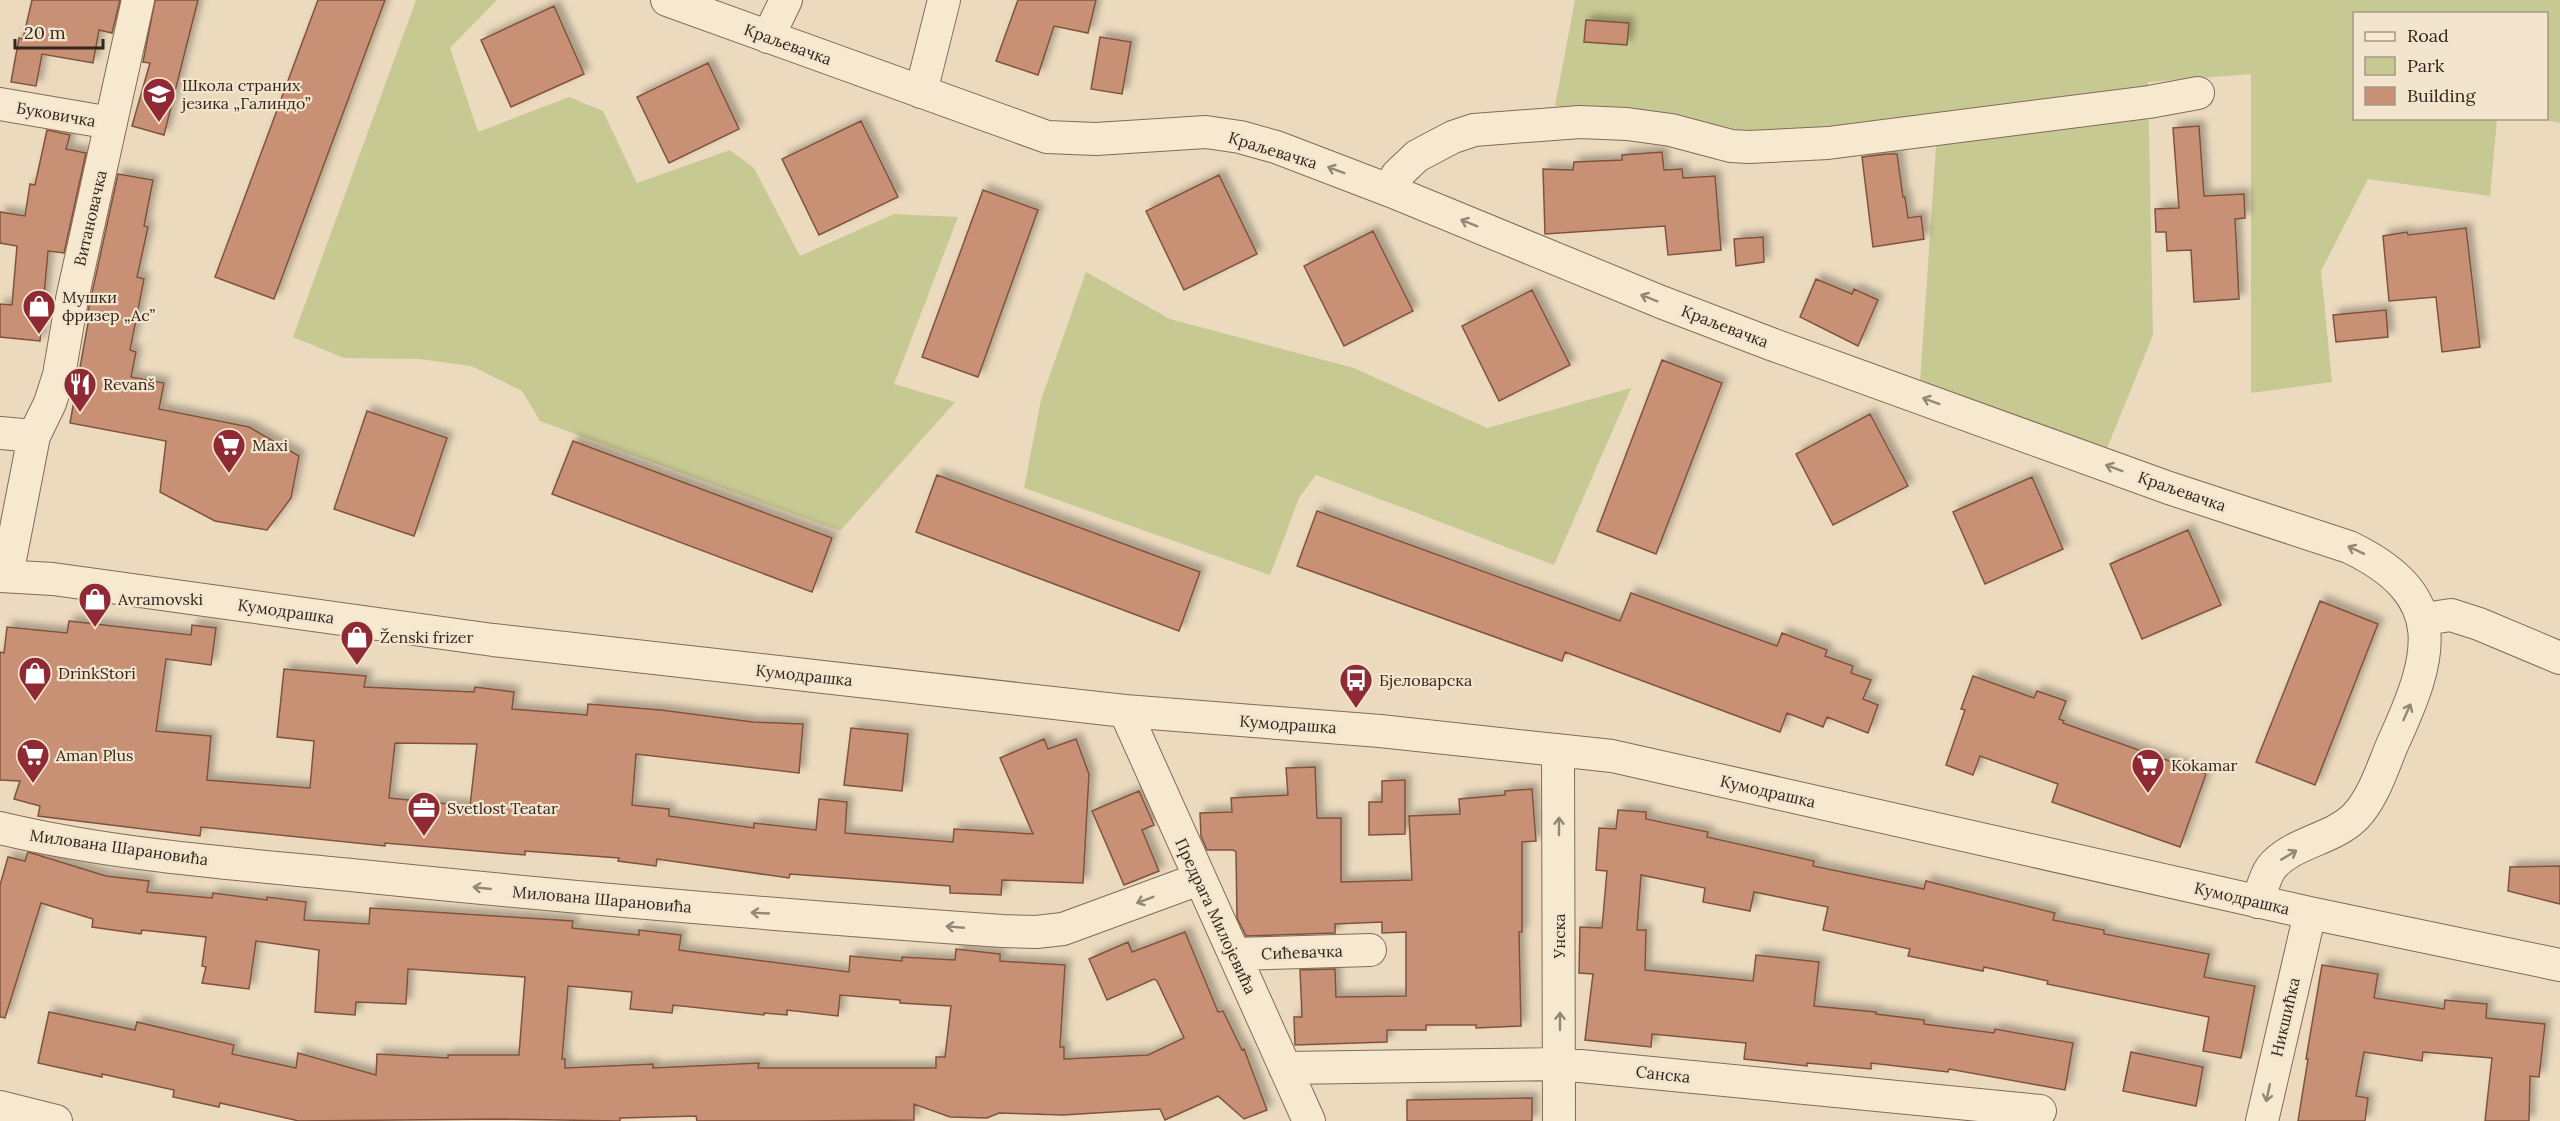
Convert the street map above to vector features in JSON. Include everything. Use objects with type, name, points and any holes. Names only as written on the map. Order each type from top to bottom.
[{"type":"street","name":"Витановачка","points":[[4,576],[34,436],[50,403],[59,375],[72,299],[138,0]]},
{"type":"street","name":"Краљевачка","points":[[667,0],[1047,137],[1096,139],[1206,132],[1240,137],[1276,147],[1771,344],[2169,488],[2349,547],[2373,558],[2395,574],[2413,597],[2424,619],[2426,642],[2424,664],[2412,700],[2363,806],[2342,829],[2302,847],[2273,866],[2266,877],[2258,902]]},
{"type":"street","points":[[768,37],[786,0]]},
{"type":"street","points":[[921,92],[944,0]]},
{"type":"street","points":[[1391,191],[1397,176],[1417,156],[1453,137],[1474,130],[1580,122],[1627,124],[1671,130],[1731,146],[1749,147],[1840,141],[2149,102],[2198,93]]},
{"type":"street","name":"Буковичка","points":[[0,104],[111,123]]},
{"type":"street","points":[[0,433],[34,436]]},
{"type":"street","name":"Кумодрашка","points":[[4,576],[53,579],[493,640],[1125,711],[1380,731],[1612,756],[2258,902],[2560,965]]},
{"type":"street","points":[[2424,619],[2451,615],[2479,624],[2560,658]]},
{"type":"street","name":"Предрага Милојевића","points":[[1125,711],[1285,1068],[1303,1119]]},
{"type":"street","name":"Унска","points":[[1558,750],[1560,1064],[1558,1121]]},
{"type":"street","name":"Милована Шарановића","points":[[0,828],[36,837],[133,852],[401,880],[737,912],[1002,931],[1063,929],[1199,879]]},
{"type":"street","name":"Никшићка","points":[[2262,1121],[2310,913]]},
{"type":"street","name":"Сићевачка","points":[[1234,954],[1370,950]]},
{"type":"street","name":"Санска","points":[[1285,1068],[1560,1064],[2040,1111]]},
{"type":"street","points":[[0,1107],[56,1121]]},
{"type":"green space","points":[[416,0],[497,0],[450,48],[478,132],[569,97],[603,111],[637,183],[730,150],[754,168],[800,256],[894,214],[958,217],[894,384],[955,402],[840,531],[540,421],[522,391],[471,366],[419,359],[344,358],[293,337]]},
{"type":"green space","points":[[1575,0],[2560,0],[2560,123],[2545,120],[2548,120],[2548,12],[2353,12],[2353,120],[2497,120],[2490,196],[2368,179],[2321,271],[2332,382],[2251,393],[2251,74],[2148,82],[2153,335],[2101,463],[1919,397],[1938,117],[1836,129],[1757,133],[1663,116],[1555,106]]},
{"type":"green space","points":[[1086,272],[1170,319],[1354,368],[1487,428],[1631,388],[1554,565],[1316,475],[1299,498],[1270,575],[1024,488],[1041,400]]},
{"type":"building","points":[[32,0],[120,0],[112,33],[99,30],[93,63],[42,54],[36,86],[11,82],[19,38],[23,39]]},
{"type":"building","points":[[155,0],[198,0],[164,135],[132,126],[150,63],[143,62]]},
{"type":"building","points":[[318,0],[385,0],[274,299],[215,277]]},
{"type":"building","points":[[1018,0],[1096,0],[1088,33],[1054,26],[1038,75],[996,61]]},
{"type":"building","points":[[554,6],[584,74],[511,107],[481,40]]},
{"type":"building","points":[[1586,20],[1629,23],[1627,45],[1584,42]]},
{"type":"building","points":[[1100,37],[1131,42],[1122,94],[1091,89]]},
{"type":"building","points":[[708,63],[739,129],[669,163],[637,97]]},
{"type":"building","points":[[861,121],[898,197],[819,235],[782,159]]},
{"type":"building","points":[[2199,126],[2204,196],[2244,194],[2245,218],[2235,219],[2239,299],[2194,302],[2191,250],[2167,251],[2166,232],[2156,232],[2155,209],[2179,208],[2173,128]]},
{"type":"building","points":[[47,130],[70,135],[66,149],[86,153],[64,253],[48,251],[40,341],[0,337],[0,304],[12,305],[17,246],[0,243],[0,212],[25,216],[30,184],[35,185]]},
{"type":"building","points":[[1662,152],[1664,170],[1682,169],[1683,178],[1715,176],[1721,250],[1668,255],[1665,226],[1545,234],[1543,169],[1573,170],[1574,162],[1622,160],[1622,155]]},
{"type":"building","points":[[1897,154],[1908,218],[1921,216],[1924,239],[1873,247],[1862,157]]},
{"type":"building","points":[[118,174],[153,180],[144,226],[148,227],[137,277],[144,279],[130,350],[136,352],[131,377],[164,383],[159,409],[249,427],[299,456],[291,498],[267,530],[215,521],[160,492],[166,441],[70,423],[90,312],[88,311]]},
{"type":"building","points":[[1219,175],[1257,254],[1184,290],[1146,211]]},
{"type":"building","points":[[983,190],[1038,210],[978,377],[922,357]]},
{"type":"building","points":[[2466,228],[2480,347],[2442,352],[2436,297],[2389,301],[2383,236]]},
{"type":"building","points":[[1373,231],[1413,311],[1344,346],[1304,266]]},
{"type":"building","points":[[1763,237],[1764,262],[1736,266],[1734,239]]},
{"type":"building","points":[[1816,279],[1852,294],[1854,289],[1878,300],[1858,346],[1800,317]]},
{"type":"building","points":[[1532,290],[1570,365],[1499,401],[1462,326]]},
{"type":"building","points":[[2386,310],[2388,337],[2336,342],[2333,315]]},
{"type":"building","points":[[1662,360],[1722,383],[1656,554],[1597,531]]},
{"type":"building","points":[[367,411],[447,438],[414,536],[334,509]]},
{"type":"building","points":[[1870,414],[1908,486],[1833,525],[1796,454]]},
{"type":"building","points":[[573,441],[832,538],[812,592],[552,494]]},
{"type":"building","points":[[937,475],[1200,572],[1179,631],[916,532]]},
{"type":"building","points":[[2032,477],[2063,549],[1985,584],[1953,512]]},
{"type":"building","points":[[1317,511],[1620,621],[1631,593],[1777,646],[1782,633],[1827,650],[1825,656],[1853,666],[1851,673],[1871,680],[1863,699],[1878,705],[1868,733],[1827,717],[1823,727],[1787,713],[1780,732],[1565,652],[1562,661],[1297,566]]},
{"type":"building","points":[[2188,530],[2221,605],[2142,639],[2110,564]]},
{"type":"building","points":[[2320,601],[2378,624],[2315,785],[2256,762]]},
{"type":"building","points":[[69,621],[191,635],[192,625],[216,628],[211,665],[166,659],[156,731],[211,736],[207,780],[310,788],[314,741],[277,737],[284,669],[366,676],[364,687],[474,692],[475,687],[514,692],[512,709],[587,715],[588,704],[661,710],[753,722],[803,724],[799,773],[636,754],[632,805],[669,809],[669,816],[754,828],[754,823],[816,830],[819,799],[847,802],[845,833],[953,842],[954,829],[1033,834],[1000,758],[1044,739],[1048,749],[1076,739],[1089,774],[1083,883],[1002,880],[1001,895],[950,893],[950,886],[790,874],[789,878],[657,859],[656,866],[618,861],[619,858],[525,851],[525,855],[385,843],[385,846],[201,827],[200,836],[38,816],[40,806],[14,799],[20,781],[0,780],[0,652],[4,653],[7,627],[67,633]],"holes":[[[395,743],[477,744],[470,806],[389,798]]]},
{"type":"building","points":[[1973,676],[2034,698],[2037,691],[2066,701],[2059,719],[2064,721],[2063,723],[2206,774],[2180,847],[2052,802],[2058,784],[1980,756],[1973,775],[1946,765],[1965,710],[1961,709]]},
{"type":"building","points":[[851,728],[908,734],[902,791],[844,785]]},
{"type":"building","points":[[1315,767],[1317,818],[1341,818],[1341,882],[1412,880],[1409,816],[1460,814],[1459,799],[1505,795],[1505,791],[1532,789],[1536,841],[1522,842],[1522,932],[1519,932],[1521,1026],[1476,1028],[1476,1025],[1426,1025],[1426,1030],[1387,1030],[1387,1042],[1295,1045],[1294,1017],[1302,1017],[1300,970],[1335,969],[1336,997],[1406,996],[1406,932],[1382,933],[1382,922],[1335,924],[1335,933],[1246,936],[1237,918],[1236,852],[1207,850],[1201,836],[1200,813],[1232,812],[1231,798],[1288,795],[1286,768]]},
{"type":"building","points":[[1405,780],[1405,834],[1369,835],[1369,802],[1382,802],[1382,781]]},
{"type":"building","points":[[1139,791],[1154,825],[1142,830],[1159,871],[1124,885],[1092,811]]},
{"type":"building","points":[[1618,810],[1646,812],[1646,819],[1708,832],[1707,837],[1814,861],[1813,866],[1924,889],[1926,881],[2055,913],[2053,920],[2104,930],[2104,934],[2209,954],[2204,977],[2255,986],[2241,1058],[2203,1051],[2209,1017],[2047,984],[2048,981],[1984,967],[1983,971],[1908,956],[1910,949],[1823,930],[1828,907],[1754,892],[1750,911],[1703,902],[1705,888],[1641,875],[1637,930],[1646,930],[1645,970],[1753,981],[1756,955],[1819,962],[1814,1006],[1876,1012],[1876,1014],[1924,1020],[1924,1024],[1994,1033],[1995,1029],[2073,1043],[2065,1090],[1949,1069],[1948,1072],[1871,1063],[1871,1069],[1807,1063],[1807,1066],[1744,1059],[1746,1043],[1652,1034],[1651,1047],[1585,1040],[1593,974],[1579,973],[1580,927],[1602,928],[1607,871],[1596,870],[1599,828],[1616,829]]},
{"type":"building","points":[[28,852],[106,876],[149,881],[147,892],[212,898],[213,893],[306,902],[304,920],[369,924],[370,908],[573,921],[572,928],[639,935],[639,930],[681,935],[679,950],[849,972],[850,956],[902,961],[902,957],[955,960],[956,949],[1000,954],[1000,961],[1065,965],[1060,1047],[1064,1047],[1064,1059],[1148,1055],[1184,1038],[1157,981],[1154,979],[1107,1000],[1089,959],[1128,942],[1132,952],[1185,932],[1218,1012],[1223,1011],[1242,1050],[1244,1049],[1267,1110],[1244,1119],[1218,1096],[1165,1120],[1160,1109],[1063,1115],[999,1113],[987,1118],[950,1117],[914,1104],[914,1120],[697,1121],[696,1116],[620,1118],[620,1121],[498,1119],[299,1121],[220,1103],[219,1107],[173,1097],[174,1090],[38,1063],[49,1012],[135,1030],[137,1022],[234,1045],[232,1054],[296,1068],[298,1053],[376,1075],[377,1054],[448,1058],[448,1055],[519,1055],[525,977],[408,969],[406,1004],[356,1002],[355,1015],[315,1012],[319,950],[256,941],[249,989],[202,983],[206,967],[202,966],[206,937],[142,930],[141,934],[92,927],[93,919],[41,903],[5,1018],[0,1017],[0,885],[8,857],[25,861]],"holes":[[[568,986],[632,992],[630,1009],[672,1013],[673,1005],[764,1015],[764,1013],[787,1015],[787,1010],[838,1016],[840,995],[900,1000],[900,1003],[951,1006],[945,1057],[936,1057],[936,1068],[758,1068],[759,1063],[653,1068],[653,1064],[565,1068],[565,1059],[562,1059]]]},
{"type":"building","points":[[2560,866],[2560,904],[2508,891],[2510,867]]},
{"type":"building","points":[[2322,965],[2378,974],[2374,998],[2444,1009],[2445,1000],[2487,1004],[2486,1018],[2545,1024],[2539,1077],[2530,1076],[2529,1121],[2485,1121],[2492,1058],[2423,1052],[2422,1061],[2364,1052],[2356,1096],[2368,1098],[2365,1121],[2298,1121]]},
{"type":"building","points":[[2131,1052],[2203,1067],[2196,1106],[2123,1091]]},
{"type":"building","points":[[1532,1098],[1532,1121],[1407,1121],[1407,1100]]},
{"type":"place","name":"Школа страних језика „Галиндо”","points":[[159,123]]},
{"type":"place","name":"Мушки фризер „Ас”","points":[[39,335]]},
{"type":"place","name":"Revanš","points":[[80,413]]},
{"type":"place","name":"Maxi","points":[[229,474]]},
{"type":"place","name":"Avramovski","points":[[95,628]]},
{"type":"place","name":"Ženski frizer","points":[[357,666]]},
{"type":"place","name":"DrinkStori","points":[[35,702]]},
{"type":"place","name":"Бјеловарска","points":[[1356,709]]},
{"type":"place","name":"Aman Plus","points":[[33,784]]},
{"type":"place","name":"Kokamar","points":[[2148,794]]},
{"type":"place","name":"Svetlost Teatar","points":[[424,837]]}]
